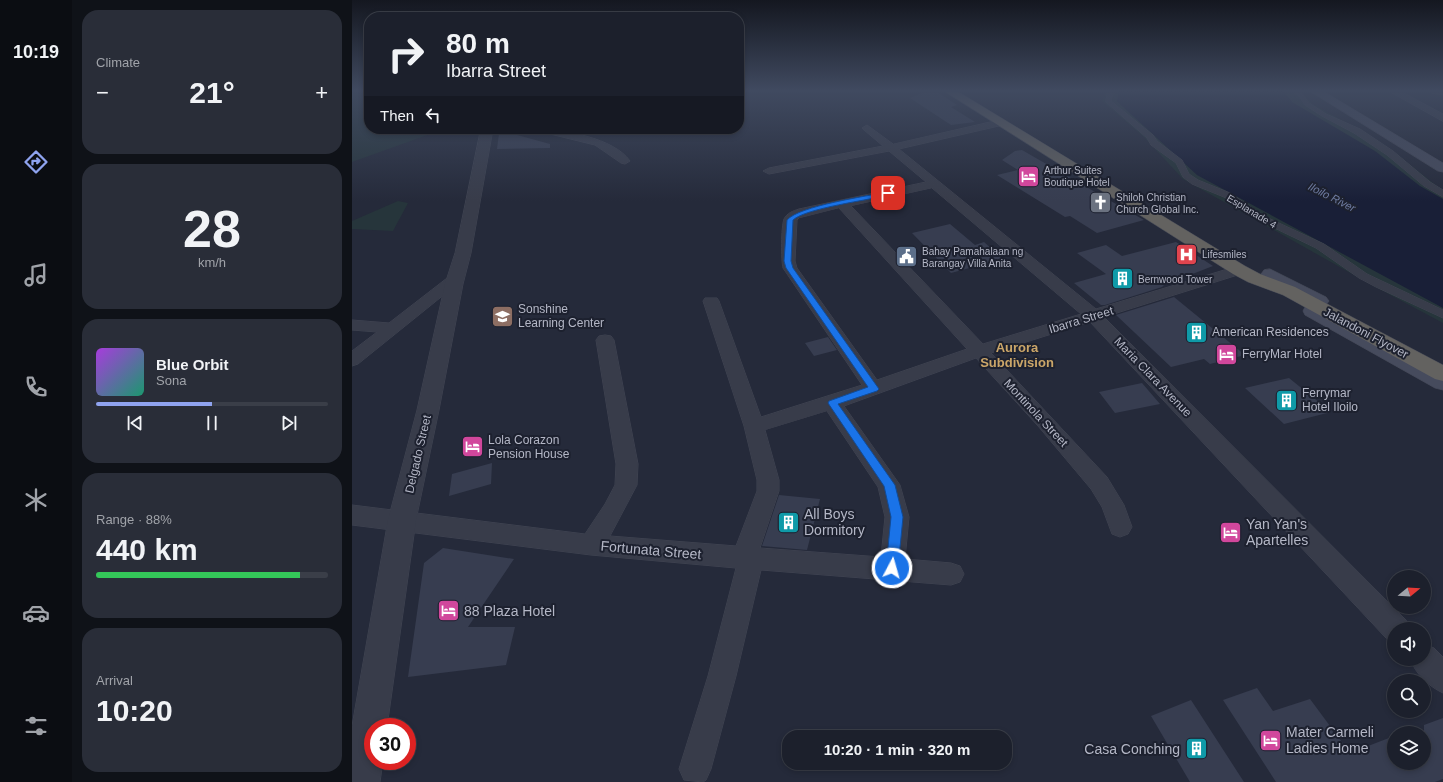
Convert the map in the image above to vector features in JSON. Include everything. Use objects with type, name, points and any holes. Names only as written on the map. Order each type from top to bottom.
[{"type":"highway","points":[[1011,127],[1024,133],[1176,221],[1254,274]]},
{"type":"highway","points":[[1015,127],[1165,223],[1254,274]]},
{"type":"highway","name":"Jalandoni Flyover","points":[[1254,274],[1289,291],[1443,374]]},
{"type":"main road","points":[[1375,127],[1443,168]]},
{"type":"main road","points":[[1254,274],[1443,365]]},
{"type":"main road","points":[[1254,274],[1443,383]]},
{"type":"street","points":[[769,171],[890,148],[980,127]]},
{"type":"street","name":"Esplanade 4","points":[[1139,127],[1150,137],[1154,143],[1179,162],[1186,175],[1195,182],[1227,195],[1263,219],[1314,243],[1380,285],[1443,314]]},
{"type":"street","points":[[1350,127],[1390,153],[1428,184],[1443,194]]},
{"type":"street","name":"Maria Clara Avenue","points":[[867,128],[1094,316],[1389,622]]},
{"type":"street","name":"Delgado Street","points":[[361,782],[402,520],[456,278],[463,253],[486,134]]},
{"type":"street","points":[[562,134],[599,143],[625,161]]},
{"type":"street","points":[[874,389],[790,268],[788,261],[790,220],[799,213],[935,184]]},
{"type":"street","name":"Montinola Street","points":[[841,203],[1045,421],[1099,483],[1113,505],[1120,526]]},
{"type":"street","name":"Ibarra Street","points":[[754,426],[874,389],[978,351],[1094,316],[1254,274]]},
{"type":"street","points":[[352,360],[456,278]]},
{"type":"street","points":[[695,769],[722,676],[747,558],[768,491],[768,480],[754,426],[711,301]]},
{"type":"street","points":[[352,325],[394,328]]},
{"type":"street","points":[[592,544],[613,511],[626,485],[627,464],[605,340]]},
{"type":"street","points":[[832,403],[890,485],[897,517],[892,568]]},
{"type":"street","name":"Fortunata Street","points":[[352,515],[592,544],[951,574]]},
{"type":"street","points":[[1431,665],[1443,678]]},
{"type":"shaded area","points":[[352,127],[364,127],[364,134],[430,134],[352,162]]},
{"type":"shaded area","points":[[1133,127],[1177,127],[1443,306],[1443,323],[1370,284],[1183,179],[1144,137]]},
{"type":"shaded area","points":[[1321,127],[1355,127],[1367,134],[1398,155],[1443,191],[1443,205]]},
{"type":"shaded area","points":[[398,201],[408,203],[393,231],[352,229],[352,221]]},
{"type":"water","name":"Iloilo River","points":[[1146,127],[1335,127],[1375,151],[1420,186],[1443,199],[1443,308],[1197,175]]},
{"type":"building","points":[[499,134],[513,134],[550,144],[550,148],[497,149]]},
{"type":"building","points":[[1022,150],[1144,220],[1097,233],[1070,216],[1065,217],[997,175],[1018,170],[1002,160],[1015,151]]},
{"type":"building","points":[[950,224],[975,245],[984,242],[1003,259],[951,273],[912,233]]},
{"type":"building","points":[[1176,242],[1213,266],[1162,287],[1105,305],[1101,305],[1074,283],[1106,274],[1077,253],[1106,245],[1122,256]]},
{"type":"building","points":[[1174,297],[1245,355],[1210,364],[1204,359],[1171,367],[1116,315]]},
{"type":"building","points":[[828,337],[837,350],[814,356],[805,343]]},
{"type":"building","name":"Ferrymar Hotel Iloilo","points":[[1289,378],[1331,412],[1284,424],[1245,388]]},
{"type":"building","points":[[1142,383],[1160,404],[1115,413],[1099,392]]},
{"type":"building","points":[[492,463],[491,484],[449,496],[452,474]]},
{"type":"building","name":"All Boys Dormitory","points":[[779,495],[820,499],[807,550],[762,546]]},
{"type":"building","name":"88 Plaza Hotel","points":[[443,548],[514,559],[468,627],[515,627],[506,665],[408,677],[424,563]]},
{"type":"building","name":"Mater Carmeli Ladies Home","points":[[1257,688],[1273,711],[1310,699],[1350,753],[1387,739],[1387,770],[1431,770],[1431,726],[1424,725],[1443,718],[1443,779],[1435,782],[1276,782],[1223,700]]},
{"type":"building","name":"Casa Conching","points":[[1191,700],[1244,782],[1190,782],[1151,716]]},
{"type":"place","name":"Arthur Suites Boutique Hotel","points":[[1029,176]]},
{"type":"place","name":"Shiloh Christian Church Global Inc.","points":[[1101,203]]},
{"type":"place","name":"Lifesmiles","points":[[1186,254]]},
{"type":"place","name":"Bahay Pamahalaan ng Barangay Villa Anita","points":[[907,257]]},
{"type":"place","name":"Bernwood Tower","points":[[1122,279]]},
{"type":"place","name":"Sonshine Learning Center","points":[[502,316]]},
{"type":"place","name":"American Residences","points":[[1196,332]]},
{"type":"place","name":"FerryMar Hotel","points":[[1227,354]]},
{"type":"place","name":"Ferrymar Hotel Iloilo","points":[[1287,400]]},
{"type":"place","name":"Lola Corazon Pension House","points":[[472,447]]},
{"type":"place","name":"All Boys Dormitory","points":[[788,522]]},
{"type":"place","name":"Yan Yan's Apartelles","points":[[1230,532]]},
{"type":"place","name":"88 Plaza Hotel","points":[[448,611]]},
{"type":"place","name":"Mater Carmeli Ladies Home","points":[[1271,740]]},
{"type":"place","name":"Casa Conching","points":[[1196,749]]},
{"type":"district","name":"Aurora Subdivision","points":[[1017,354]]},
{"type":"route","points":[[888,193],[794,215],[790,220],[788,261],[790,268],[874,389],[832,403],[890,485],[894,497],[897,517],[892,568]]}]
